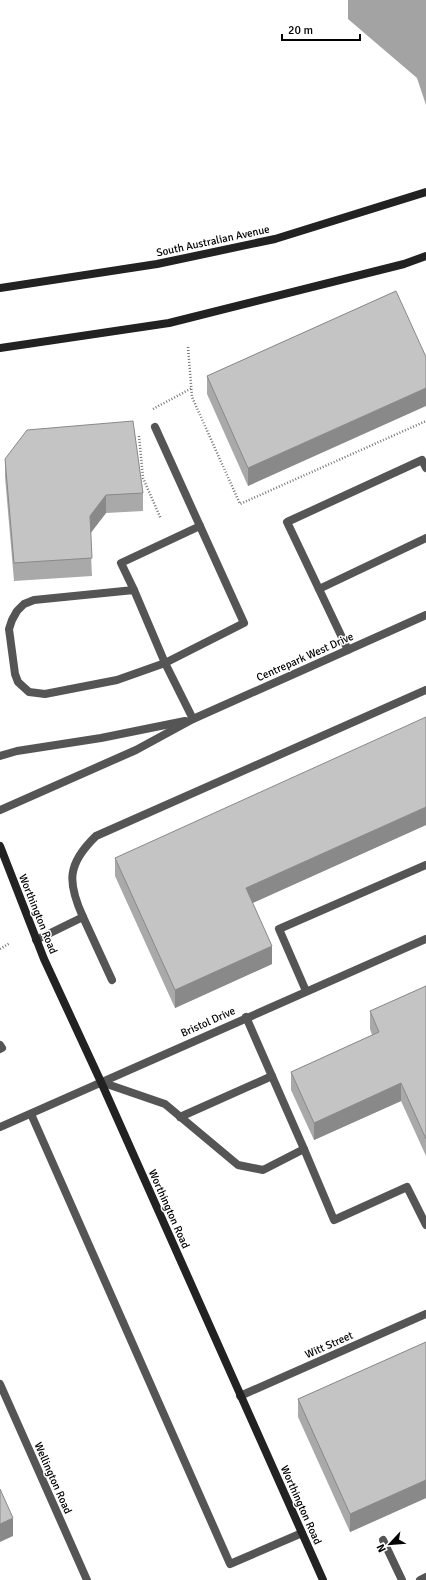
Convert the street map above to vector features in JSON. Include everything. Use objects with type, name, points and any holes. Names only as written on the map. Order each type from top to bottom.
[{"type":"main road","name":"South Australian Avenue","points":[[0,288],[157,264],[275,239],[426,192]]},
{"type":"main road","points":[[0,348],[169,323],[404,264],[426,256]]},
{"type":"main road","name":"Worthington Road","points":[[0,846],[36,940],[101,1082],[322,1580]]},
{"type":"street","points":[[134,590],[34,600],[24,604],[17,611],[9,629],[15,674],[18,682],[30,692],[45,694],[117,680],[165,663],[244,623],[155,427]]},
{"type":"street","points":[[348,650],[287,522],[422,460],[426,468]]},
{"type":"street","points":[[193,719],[165,663],[121,563],[200,526]]},
{"type":"street","points":[[319,589],[426,538]]},
{"type":"street","name":"Centrepark West Drive","points":[[0,810],[136,750],[193,719],[426,615]]},
{"type":"street","points":[[112,980],[74,897],[72,880],[76,863],[81,853],[96,836],[426,690]]},
{"type":"street","name":"Centrepark West Drive","points":[[0,756],[17,751],[101,738],[193,719]]},
{"type":"street","points":[[306,991],[279,929],[426,865]]},
{"type":"street","points":[[36,940],[83,917]]},
{"type":"street","name":"Bristol Drive","points":[[0,1127],[426,938]]},
{"type":"street","points":[[246,1017],[334,1220],[407,1187],[426,1225]]},
{"type":"street","points":[[0,1045],[2,1048],[0,1049]]},
{"type":"street","points":[[180,1117],[272,1076]]},
{"type":"street","points":[[101,1082],[165,1104],[238,1165],[263,1170],[304,1149]]},
{"type":"street","points":[[31,1114],[230,1564],[302,1533]]},
{"type":"street","name":"Witt Street","points":[[240,1396],[426,1314]]},
{"type":"street","name":"Wellington Road","points":[[0,1384],[87,1580]]},
{"type":"street","points":[[383,1540],[402,1580]]},
{"type":"street","points":[[420,1580],[426,1577]]},
{"type":"path","points":[[188,347],[192,397],[240,504],[426,421]]},
{"type":"path","points":[[0,949],[10,944]]},
{"type":"shaded area","points":[[348,0],[426,0],[426,105],[417,78],[348,19]]},
{"type":"building","points":[[396,291],[426,357],[426,388],[248,468],[207,376]]},
{"type":"building","points":[[133,421],[143,493],[106,495],[90,516],[92,558],[14,563],[5,459],[27,430]]},
{"type":"building","points":[[426,717],[426,807],[246,888],[272,946],[175,990],[115,858]]},
{"type":"building","points":[[426,986],[426,1139],[401,1083],[314,1123],[291,1072],[379,1032],[370,1011]]},
{"type":"building","points":[[426,1342],[426,1480],[350,1514],[298,1399]]},
{"type":"building","points":[[0,1489],[13,1518],[0,1524]]}]
